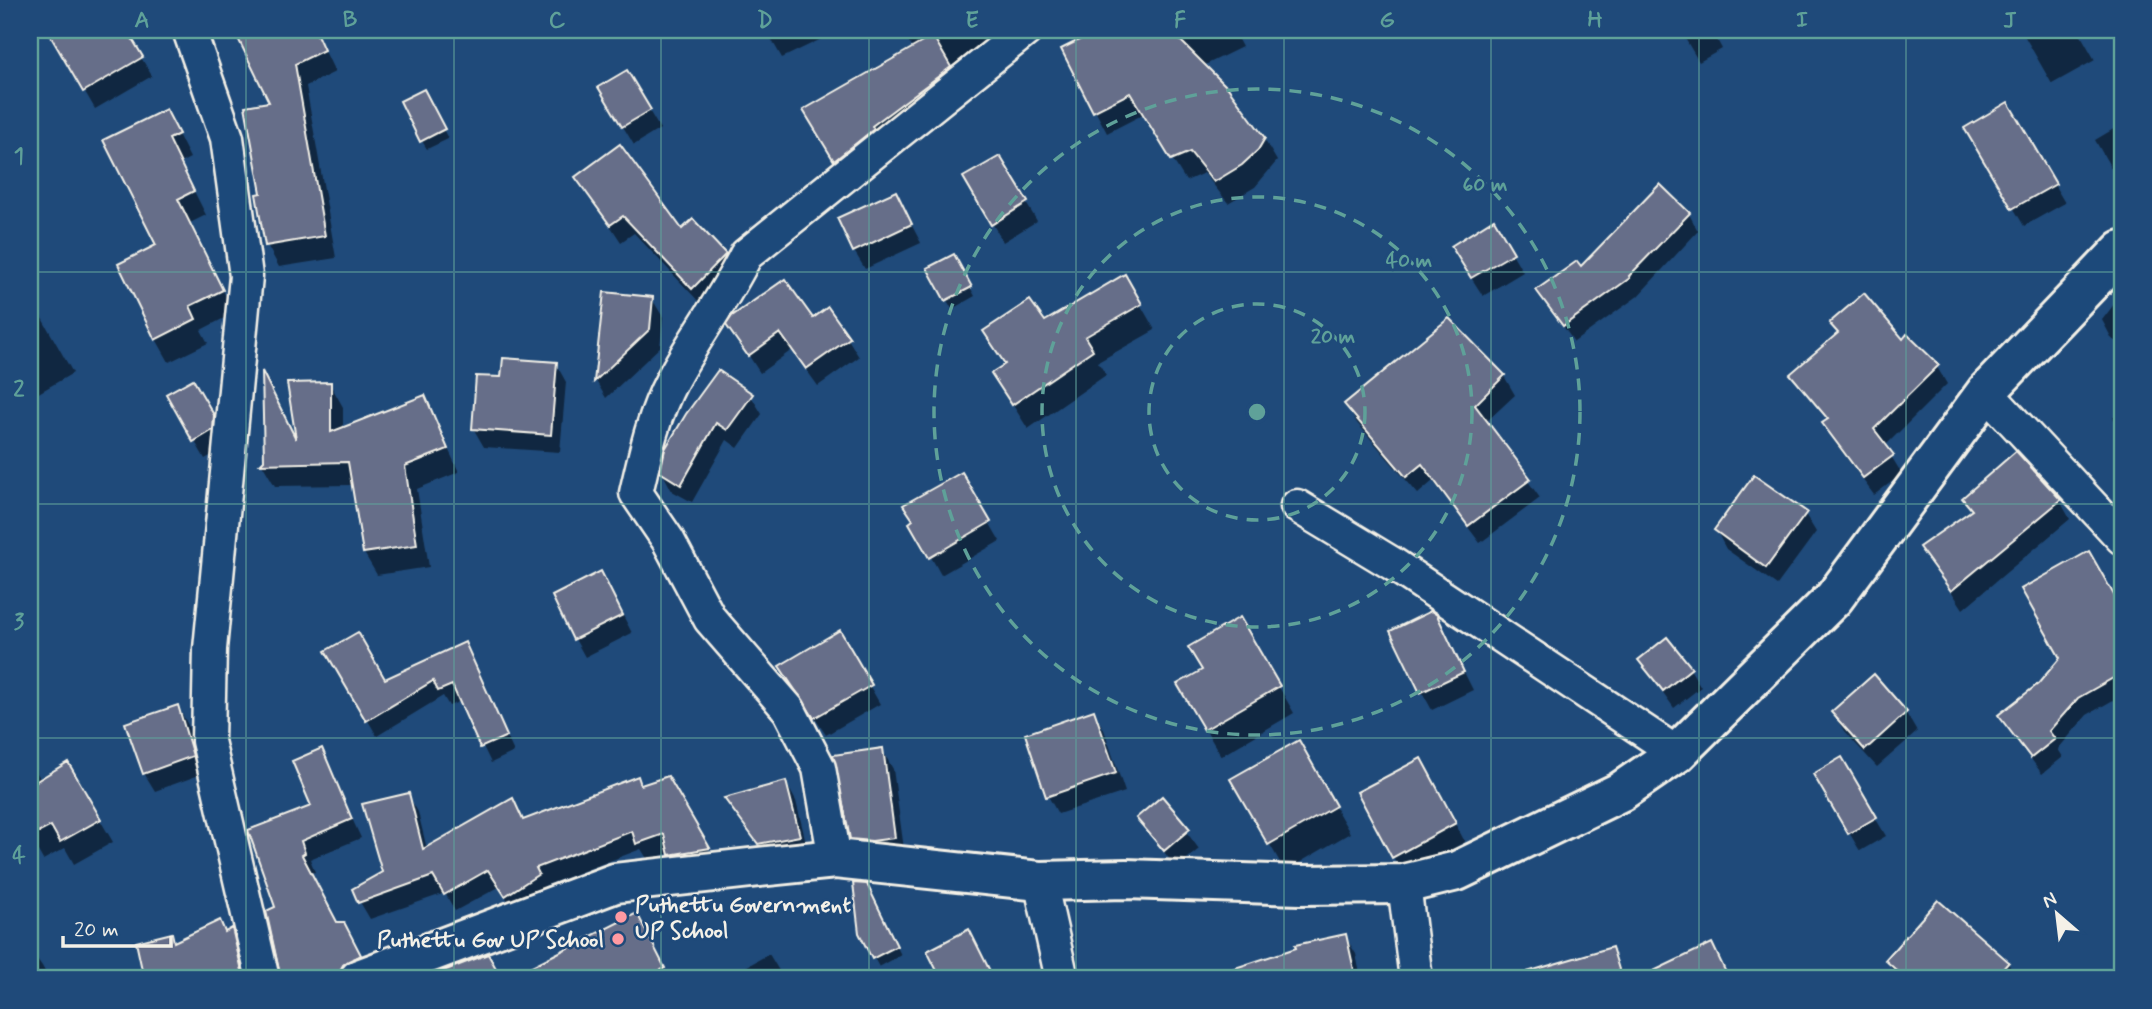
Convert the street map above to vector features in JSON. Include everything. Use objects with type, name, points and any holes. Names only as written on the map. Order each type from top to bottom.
[{"type":"main road","points":[[359,979],[615,883],[835,859],[1040,881],[1126,879],[1300,885],[1404,884],[1457,872],[1620,792],[1677,753],[1834,598],[1986,392],[2122,250]]},
{"type":"street","points":[[190,30],[227,138],[246,276],[210,649],[208,741],[263,979]]},
{"type":"street","points":[[835,859],[819,768],[789,710],[709,619],[668,540],[636,493],[649,435],[672,381],[722,302],[746,255],[1026,30]]},
{"type":"street","points":[[1986,392],[2122,538]]},
{"type":"street","points":[[1297,506],[1393,564],[1677,753]]},
{"type":"street","points":[[1040,881],[1062,979]]},
{"type":"street","points":[[1404,884],[1416,979]]},
{"type":"building","points":[[47,30],[127,30],[143,57],[83,92]]},
{"type":"building","points":[[234,30],[315,30],[324,50],[295,64],[325,236],[265,246],[256,194],[261,193],[245,106],[269,102]]},
{"type":"building","points":[[1099,30],[1170,30],[1228,88],[1265,138],[1258,150],[1242,165],[1214,182],[1190,152],[1171,160],[1130,93],[1093,112],[1061,49]]},
{"type":"building","points":[[933,36],[951,67],[872,126],[874,129],[834,161],[803,110]]},
{"type":"building","points":[[627,70],[651,110],[622,127],[598,87]]},
{"type":"building","points":[[424,89],[445,129],[420,142],[400,101]]},
{"type":"building","points":[[2008,102],[2056,184],[2012,209],[1964,128]]},
{"type":"building","points":[[166,109],[179,134],[169,139],[194,191],[178,199],[223,290],[190,306],[196,319],[155,340],[118,264],[156,245],[103,140]]},
{"type":"building","points":[[620,144],[682,229],[693,219],[726,254],[692,289],[623,216],[610,225],[575,177]]},
{"type":"building","points":[[1000,156],[1028,202],[991,225],[963,177]]},
{"type":"building","points":[[1660,184],[1690,213],[1630,278],[1563,326],[1536,290],[1577,261],[1581,266]]},
{"type":"building","points":[[896,191],[912,224],[853,252],[837,218]]},
{"type":"building","points":[[1494,219],[1514,253],[1471,278],[1451,246]]},
{"type":"building","points":[[954,254],[972,287],[945,301],[927,268]]},
{"type":"building","points":[[1125,274],[1142,304],[1085,337],[1093,350],[1012,405],[991,373],[1005,364],[983,331],[1030,300],[1045,321]]},
{"type":"building","points":[[785,279],[813,318],[828,307],[850,338],[806,369],[780,333],[748,356],[726,325],[732,316]]},
{"type":"building","points":[[604,292],[653,297],[650,329],[594,382]]},
{"type":"building","points":[[1864,293],[1903,339],[1907,334],[1939,365],[1874,429],[1894,455],[1863,478],[1822,423],[1828,419],[1790,374],[1838,333],[1829,323]]},
{"type":"building","points":[[1449,318],[1505,375],[1475,405],[1531,479],[1468,526],[1422,464],[1406,477],[1344,404]]},
{"type":"building","points":[[503,358],[557,362],[551,435],[472,429],[476,376],[501,377]]},
{"type":"building","points":[[718,370],[753,394],[727,430],[716,423],[681,485],[660,472],[665,449]]},
{"type":"building","points":[[262,371],[296,439],[287,383],[331,382],[331,432],[425,395],[448,449],[405,466],[417,545],[363,553],[348,462],[260,464],[264,460]]},
{"type":"building","points":[[193,379],[214,415],[213,430],[193,442],[166,394]]},
{"type":"building","points":[[2016,451],[2061,500],[1951,591],[1919,547],[1972,510],[1962,498]]},
{"type":"building","points":[[962,472],[991,522],[929,558],[909,523],[913,520],[903,505]]},
{"type":"building","points":[[1754,475],[1807,512],[1766,568],[1714,530]]},
{"type":"building","points":[[2089,551],[2122,609],[2122,673],[2078,698],[2049,731],[2055,739],[2031,758],[1998,715],[2038,684],[2060,658],[2021,589]]},
{"type":"building","points":[[601,571],[623,615],[573,640],[552,596]]},
{"type":"building","points":[[1431,611],[1437,615],[1464,672],[1420,693],[1390,631]]},
{"type":"building","points":[[1240,617],[1280,686],[1204,730],[1177,684],[1202,670],[1188,647]]},
{"type":"building","points":[[840,630],[872,685],[814,718],[779,666]]},
{"type":"building","points":[[358,632],[385,679],[465,642],[507,736],[480,748],[452,685],[438,691],[433,681],[366,721],[325,651]]},
{"type":"building","points":[[1667,637],[1692,668],[1663,691],[1638,660]]},
{"type":"building","points":[[1874,674],[1907,712],[1865,750],[1831,712]]},
{"type":"building","points":[[178,705],[193,756],[143,774],[125,723]]},
{"type":"building","points":[[1094,710],[1116,773],[1046,797],[1025,734]]},
{"type":"building","points":[[1299,740],[1336,806],[1268,845],[1230,779]]},
{"type":"building","points":[[322,748],[352,819],[301,841],[305,853],[302,855],[337,922],[344,922],[361,955],[343,965],[338,979],[281,979],[266,911],[275,907],[248,830],[311,806],[292,761]]},
{"type":"building","points":[[883,748],[895,838],[872,841],[850,839],[833,755]]},
{"type":"building","points":[[1842,757],[1877,817],[1848,834],[1813,774]]},
{"type":"building","points":[[1421,758],[1456,823],[1392,858],[1357,792]]},
{"type":"building","points":[[68,762],[101,819],[60,842],[51,826],[30,837],[30,785]]},
{"type":"building","points":[[638,776],[641,785],[668,776],[710,848],[669,855],[664,834],[636,844],[632,831],[536,868],[539,874],[505,896],[488,870],[444,895],[433,876],[358,903],[352,889],[382,872],[362,804],[409,793],[423,849],[513,798],[523,820]]},
{"type":"building","points":[[786,781],[800,836],[758,844],[724,798]]},
{"type":"building","points":[[1162,796],[1190,829],[1164,851],[1136,818]]},
{"type":"building","points":[[853,883],[867,884],[897,946],[872,959],[859,933]]},
{"type":"building","points":[[1938,900],[2009,962],[1994,979],[1906,979],[1885,960]]},
{"type":"building","name":"Puthettu Gov UP School","points":[[637,913],[665,968],[644,979],[506,979]]},
{"type":"building","points":[[220,920],[225,932],[232,928],[244,979],[144,979],[136,942],[172,933],[174,942]]},
{"type":"building","points":[[969,929],[994,979],[941,979],[927,951]]},
{"type":"building","points":[[1346,934],[1356,979],[1218,979],[1217,974],[1296,948],[1295,945]]},
{"type":"building","points":[[1712,943],[1729,979],[1637,979]]},
{"type":"building","points":[[1612,947],[1622,979],[1529,979],[1527,972]]},
{"type":"building","points":[[488,954],[502,979],[422,979],[425,978]]},
{"type":"place","name":"Puthettu Government UP School","points":[[621,917]]},
{"type":"place","name":"Puthettu Gov UP School","points":[[618,939]]}]
